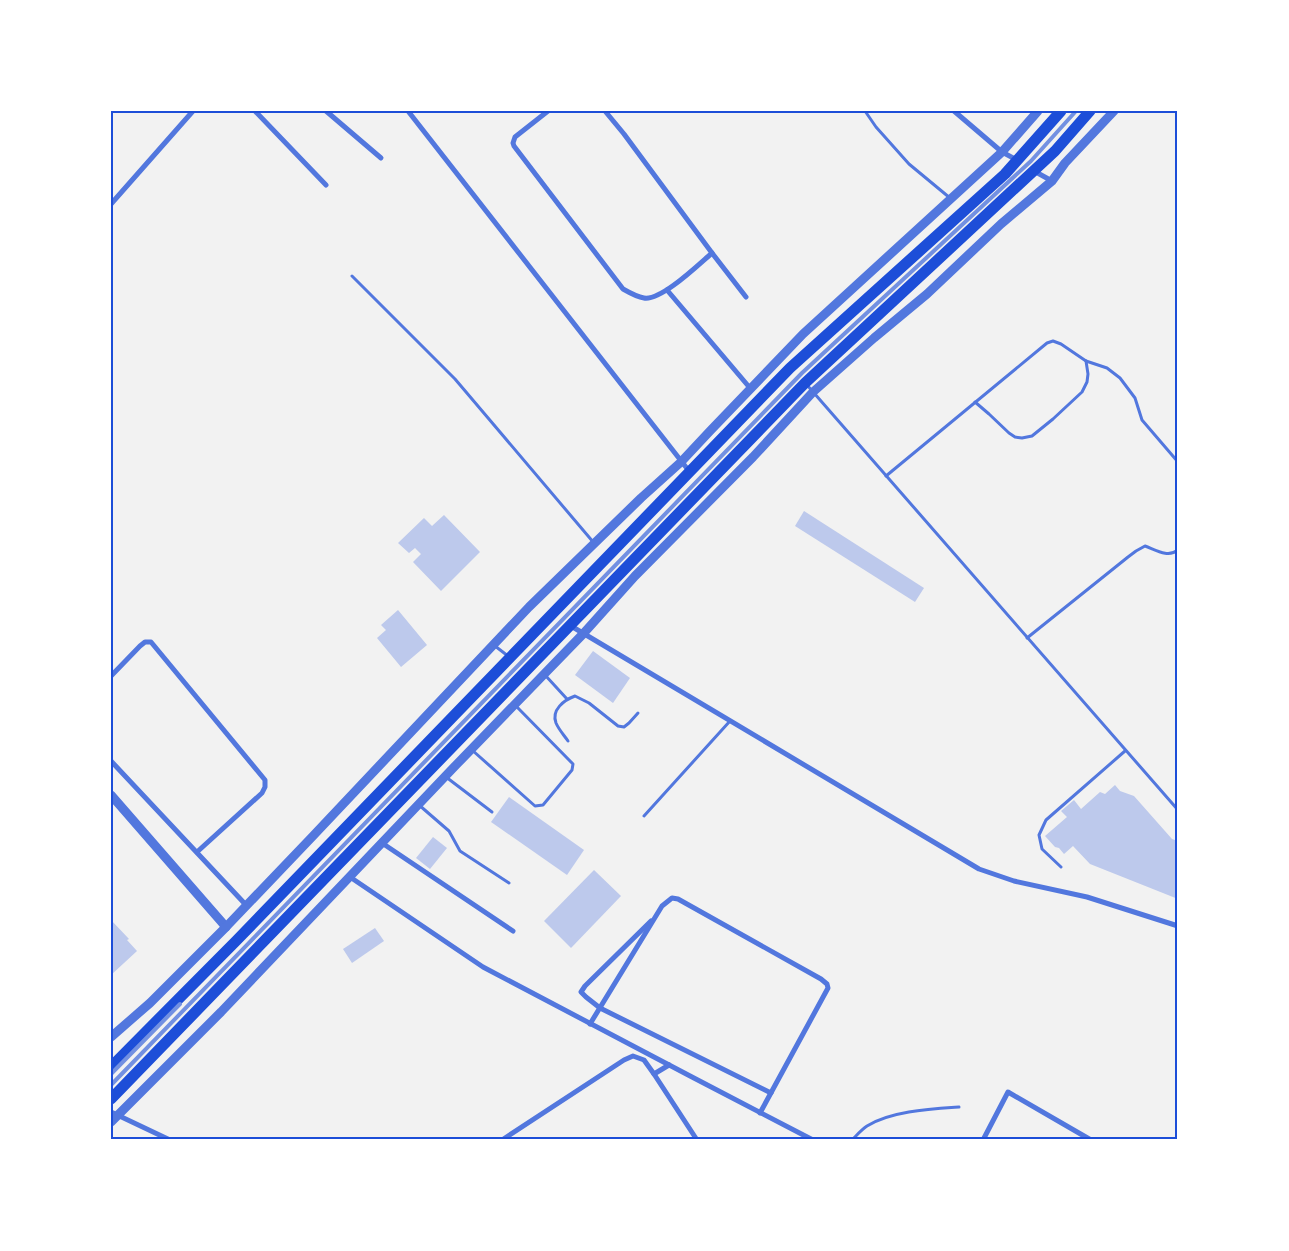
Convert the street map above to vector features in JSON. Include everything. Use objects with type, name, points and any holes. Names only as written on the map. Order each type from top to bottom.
[{"type":"main road","points":[[111,1067],[390,782],[790,368],[994,184],[1061,111]]},
{"type":"main road","points":[[111,1099],[570,625],[809,388],[1055,151],[1090,111]]},
{"type":"main road","points":[[390,782],[394,789],[405,795]]},
{"type":"main road","points":[[371,801],[378,805],[386,815]]},
{"type":"main road","points":[[147,1030],[163,1046]]},
{"type":"street","points":[[111,204],[193,111]]},
{"type":"street","points":[[254,111],[326,185]]},
{"type":"street","points":[[326,111],[381,158]]},
{"type":"street","points":[[408,111],[690,472]]},
{"type":"street","points":[[548,111],[515,137],[514,146],[623,289],[633,295],[654,298],[668,290],[712,253]]},
{"type":"street","points":[[605,111],[746,297]]},
{"type":"street","points":[[954,111],[1002,152],[1017,160]]},
{"type":"street","points":[[111,1037],[150,1003],[226,927],[529,606],[640,498],[681,462],[803,334],[1002,152],[1038,111]]},
{"type":"street","points":[[111,1122],[115,1113],[221,1012],[583,634],[635,576],[753,457],[809,388],[927,294],[1001,224],[1052,181],[1065,163],[1114,111]]},
{"type":"street","points":[[1034,170],[1052,181]]},
{"type":"street","points":[[111,194],[116,199]]},
{"type":"street","points":[[668,290],[750,388]]},
{"type":"street","points":[[570,625],[979,869],[1014,881],[1087,897],[1178,926]]},
{"type":"street","points":[[111,676],[140,646],[145,642],[151,642],[265,780],[262,793],[197,852]]},
{"type":"street","points":[[111,761],[246,905]]},
{"type":"street","points":[[111,795],[226,927]]},
{"type":"street","points":[[382,843],[513,931]]},
{"type":"street","points":[[350,877],[483,967],[813,1140]]},
{"type":"street","points":[[590,1024],[662,906],[672,898],[678,899],[828,984],[828,988],[760,1112]]},
{"type":"street","points":[[656,916],[585,986],[582,992],[600,1008],[771,1093]]},
{"type":"street","points":[[186,967],[199,978]]},
{"type":"street","points":[[502,1140],[632,1056],[644,1060],[697,1140]]},
{"type":"street","points":[[654,1074],[669,1065]]},
{"type":"street","points":[[983,1140],[1008,1092],[1091,1140]]},
{"type":"street","points":[[115,1113],[170,1140]]},
{"type":"lane","points":[[865,111],[876,127],[909,164],[951,199]]},
{"type":"lane","points":[[352,276],[455,379],[595,543]]},
{"type":"lane","points":[[886,476],[1047,343],[1053,341],[1061,344],[1086,361],[1107,368],[1120,378],[1134,398],[1142,420],[1178,462]]},
{"type":"lane","points":[[975,402],[1015,437],[1032,436],[1054,419],[1082,392],[1087,382],[1086,361]]},
{"type":"lane","points":[[809,388],[1178,810]]},
{"type":"lane","points":[[1027,638],[1136,550],[1145,546],[1168,554],[1174,554],[1178,550]]},
{"type":"lane","points":[[493,644],[510,658]]},
{"type":"lane","points":[[544,674],[567,699]]},
{"type":"lane","points":[[568,741],[556,724],[554,716],[558,707],[567,699],[575,696],[589,703],[618,726],[624,727],[638,713]]},
{"type":"lane","points":[[471,749],[535,806],[543,805],[572,770],[573,764],[515,704]]},
{"type":"lane","points":[[644,816],[730,721]]},
{"type":"lane","points":[[1061,867],[1042,849],[1038,835],[1046,820],[1125,751]]},
{"type":"lane","points":[[445,777],[492,812]]},
{"type":"lane","points":[[419,804],[449,831],[460,851],[509,883]]},
{"type":"lane","points":[[852,1140],[862,1130],[877,1121],[916,1111],[959,1107]]},
{"type":"building","points":[[804,511],[924,588],[915,602],[795,526]]},
{"type":"building","points":[[444,515],[480,552],[441,591],[413,562],[421,554],[415,548],[409,553],[398,543],[424,518],[432,526]]},
{"type":"building","points":[[398,610],[427,645],[401,667],[377,638],[386,630],[381,625]]},
{"type":"building","points":[[593,651],[630,678],[613,703],[575,675]]},
{"type":"building","points":[[1115,785],[1120,791],[1134,796],[1172,839],[1178,841],[1178,899],[1090,864],[1073,846],[1064,854],[1045,836],[1067,817],[1061,811],[1074,800],[1081,809],[1100,792],[1105,794]]},
{"type":"building","points":[[509,797],[584,850],[567,875],[491,822]]},
{"type":"building","points":[[433,837],[447,848],[430,869],[416,858]]},
{"type":"building","points":[[594,870],[621,896],[571,948],[544,921]]},
{"type":"building","points":[[111,920],[129,939],[127,940],[137,951],[111,975]]},
{"type":"building","points":[[375,928],[384,941],[352,963],[343,949]]},
{"type":"railway","points":[[111,1085],[802,373],[1031,161],[1076,111]]},
{"type":"railway","points":[[111,1074],[180,1004]]}]
